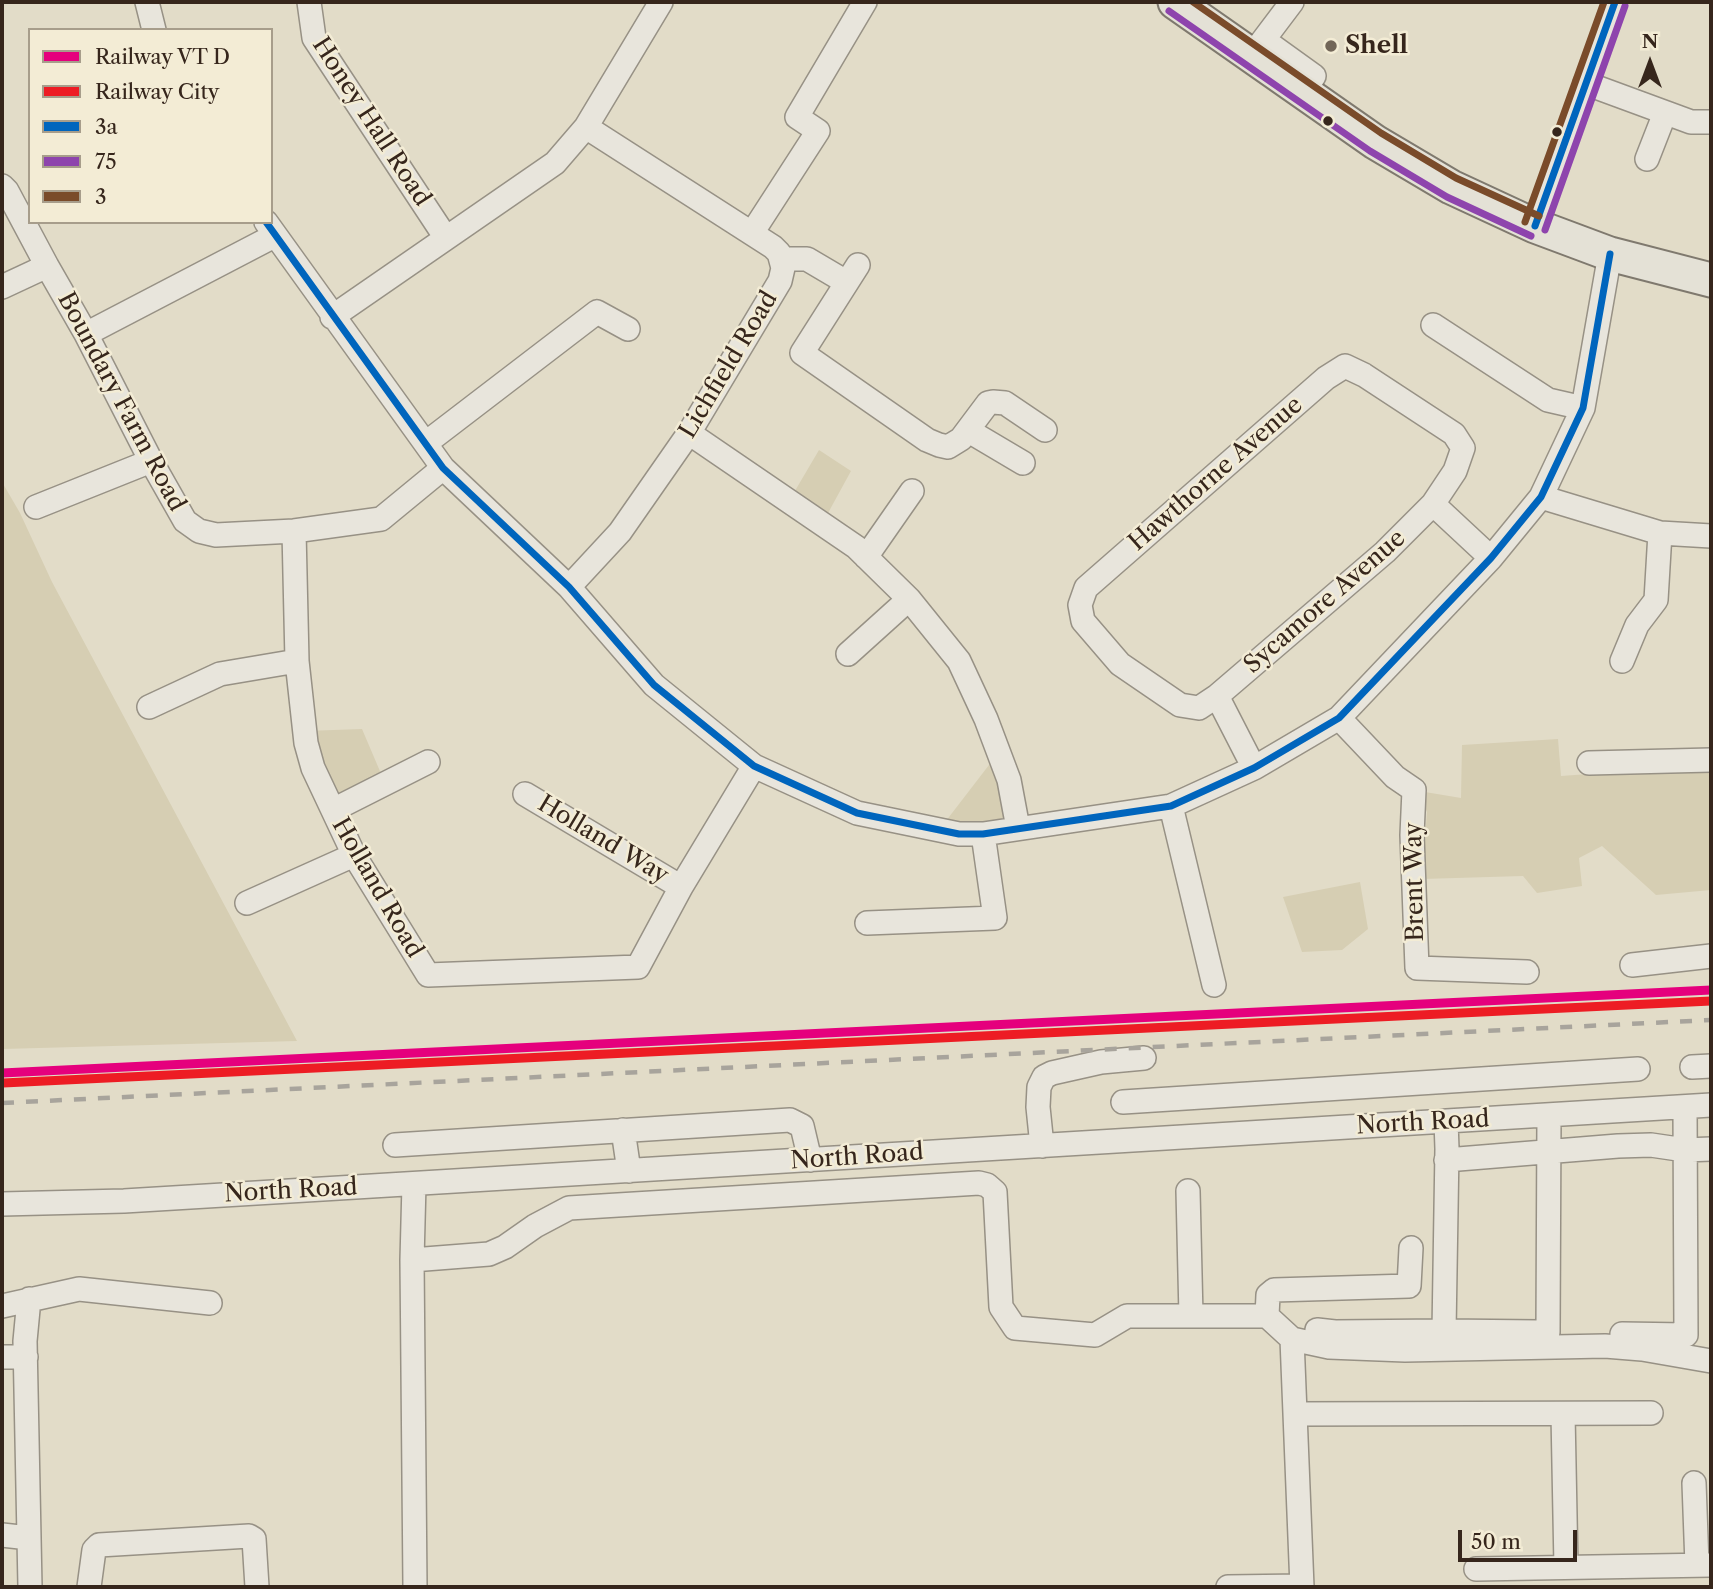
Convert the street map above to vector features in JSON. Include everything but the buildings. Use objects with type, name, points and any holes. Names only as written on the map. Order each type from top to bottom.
[{"type":"highway","points":[[1175,2],[1258,48],[1304,92],[1375,142],[1451,187],[1535,226],[1610,254],[1711,280]]},
{"type":"street","points":[[147,2],[153,28]]},
{"type":"street","name":"Honey Hall Road","points":[[310,2],[314,38],[446,238]]},
{"type":"street","points":[[332,317],[555,163],[586,127],[661,2]]},
{"type":"street","points":[[752,233],[818,131],[797,117],[864,2]]},
{"type":"street","points":[[1258,48],[1292,2]]},
{"type":"street","points":[[1535,226],[1615,2]]},
{"type":"street","points":[[1585,83],[1691,122],[1711,122]]},
{"type":"street","points":[[1647,159],[1665,113]]},
{"type":"street","name":"Lichfield Road","points":[[569,587],[620,532],[688,433],[780,281],[783,268],[782,260],[773,247],[586,127]]},
{"type":"street","name":"Boundary Farm Road","points":[[2,186],[86,334],[185,521],[199,531],[216,535],[294,531],[381,519],[443,468]]},
{"type":"street","points":[[86,334],[270,229],[443,468],[569,587],[654,685],[754,766],[857,813],[959,834],[983,834],[1171,806],[1254,768],[1339,718],[1491,558],[1541,496],[1583,408],[1610,254]]},
{"type":"street","points":[[782,260],[807,260],[852,274],[802,353],[927,440],[948,447],[969,432],[988,403],[999,401],[1045,430]]},
{"type":"street","points":[[2,287],[47,266]]},
{"type":"street","points":[[426,443],[597,312],[628,329]]},
{"type":"street","points":[[1433,325],[1548,400],[1583,408]]},
{"type":"street","name":"Hawthorne Avenue","points":[[1217,696],[1199,708],[1180,705],[1120,664],[1083,621],[1080,605],[1086,588],[1326,378],[1345,366],[1364,375],[1454,434],[1463,448],[1455,471],[1433,504]]},
{"type":"street","points":[[969,432],[1023,463]]},
{"type":"street","points":[[688,433],[856,547],[909,599],[959,661],[981,707],[1010,780],[1018,828]]},
{"type":"street","points":[[36,507],[151,461]]},
{"type":"street","points":[[866,557],[912,491]]},
{"type":"street","points":[[1541,496],[1660,533],[1711,536]]},
{"type":"street","points":[[1433,504],[1491,558]]},
{"type":"street","name":"Sycamore Avenue","points":[[1217,696],[1385,552],[1433,504]]},
{"type":"street","name":"Holland Road","points":[[294,531],[297,660],[306,743],[313,768],[354,855],[428,975],[638,967],[681,887],[754,766]]},
{"type":"street","points":[[1622,661],[1637,625],[1656,600],[1660,533]]},
{"type":"street","points":[[848,654],[909,599]]},
{"type":"street","points":[[149,707],[220,674],[297,660]]},
{"type":"street","points":[[1217,696],[1254,768]]},
{"type":"street","name":"Brent Way","points":[[1339,718],[1395,777],[1414,790],[1412,835],[1417,968],[1527,972]]},
{"type":"street","points":[[1589,763],[1711,760]]},
{"type":"street","points":[[333,810],[428,762]]},
{"type":"street","name":"Holland Way","points":[[525,794],[681,887]]},
{"type":"street","points":[[1171,806],[1214,985]]},
{"type":"street","points":[[867,923],[995,918],[983,834]]},
{"type":"street","points":[[247,903],[354,855]]},
{"type":"street","points":[[1632,965],[1711,956]]},
{"type":"street","points":[[1042,1146],[1038,1087],[1044,1077],[1101,1062],[1144,1058]]},
{"type":"street","points":[[1138,1140],[1130,1102],[1638,1069]]},
{"type":"street","points":[[1408,1084],[1410,1124]]},
{"type":"street","name":"North Road","points":[[2,1204],[124,1201],[1711,1105]]},
{"type":"street","points":[[1685,1107],[1686,1335]]},
{"type":"street","points":[[1548,1332],[1549,1115]]},
{"type":"street","points":[[396,1144],[790,1120],[802,1126],[810,1160]]},
{"type":"street","points":[[1444,1331],[1446,1121]]},
{"type":"street","points":[[623,1130],[629,1171]]},
{"type":"street","points":[[1446,1160],[1651,1145],[1685,1150],[1711,1149]]},
{"type":"street","points":[[412,1261],[489,1254],[569,1208],[979,1183],[987,1185],[995,1192],[1001,1307],[1015,1328],[1095,1335],[1127,1317],[1266,1317],[1292,1339],[1329,1347],[1405,1350],[1605,1346],[1642,1349],[1711,1361]]},
{"type":"street","points":[[414,1184],[412,1261],[415,1587]]},
{"type":"street","points":[[1188,1191],[1191,1317]]},
{"type":"street","points":[[1266,1317],[1268,1295],[1273,1290],[1409,1286],[1411,1248]]},
{"type":"street","points":[[2,1306],[79,1289],[210,1303]]},
{"type":"street","points":[[29,1299],[26,1357],[30,1587]]},
{"type":"street","points":[[1317,1329],[1335,1332],[1686,1335],[1699,1343],[1711,1345]]},
{"type":"street","points":[[1228,1587],[1302,1587],[1292,1339]]},
{"type":"street","points":[[2,1357],[26,1357]]},
{"type":"street","points":[[1295,1413],[1651,1413]]},
{"type":"street","points":[[1563,1414],[1566,1567]]},
{"type":"street","points":[[1476,1569],[1704,1565],[1694,1483]]},
{"type":"street","points":[[2,1535],[29,1538]]},
{"type":"street","points":[[89,1587],[94,1550],[99,1545],[248,1536],[254,1539],[257,1587]]},
{"type":"shaded area","points":[[819,450],[851,471],[822,524],[789,501]]},
{"type":"shaded area","points":[[2,482],[20,513],[52,582],[297,1041],[2,1049]]},
{"type":"shaded area","points":[[362,729],[385,783],[333,810],[305,731]]},
{"type":"shaded area","points":[[1558,739],[1561,776],[1711,765],[1711,890],[1656,895],[1602,846],[1579,858],[1582,886],[1537,893],[1523,876],[1422,879],[1427,812],[1419,791],[1461,798],[1462,745]]},
{"type":"shaded area","points":[[999,752],[1016,816],[939,830]]},
{"type":"shaded area","points":[[1360,882],[1368,929],[1342,950],[1302,952],[1283,897]]},
{"type":"railway","points":[[2,1103],[1711,1020]]},
{"type":"transit line","name":"3","points":[[1193,2],[1381,133],[1456,178],[1539,216]]},
{"type":"transit line","name":"3","points":[[1525,222],[1604,2]]},
{"type":"transit line","name":"3a","points":[[1535,226],[1615,2]]},
{"type":"transit line","name":"75","points":[[1545,230],[1625,6]]},
{"type":"transit line","name":"75","points":[[1169,11],[1370,151],[1447,197],[1531,236]]},
{"type":"transit line","name":"3a","points":[[267,224],[443,468],[569,587],[654,685],[754,766],[857,813],[959,834],[983,834],[1171,806],[1254,768],[1339,718],[1491,558],[1541,497],[1583,408],[1610,254]]},
{"type":"transit line","points":[[2,1073],[1711,990]]},
{"type":"rail line","name":"City","points":[[3,1083],[1711,1001]]},
{"type":"place","name":"Shell","points":[[1331,46]]}]
